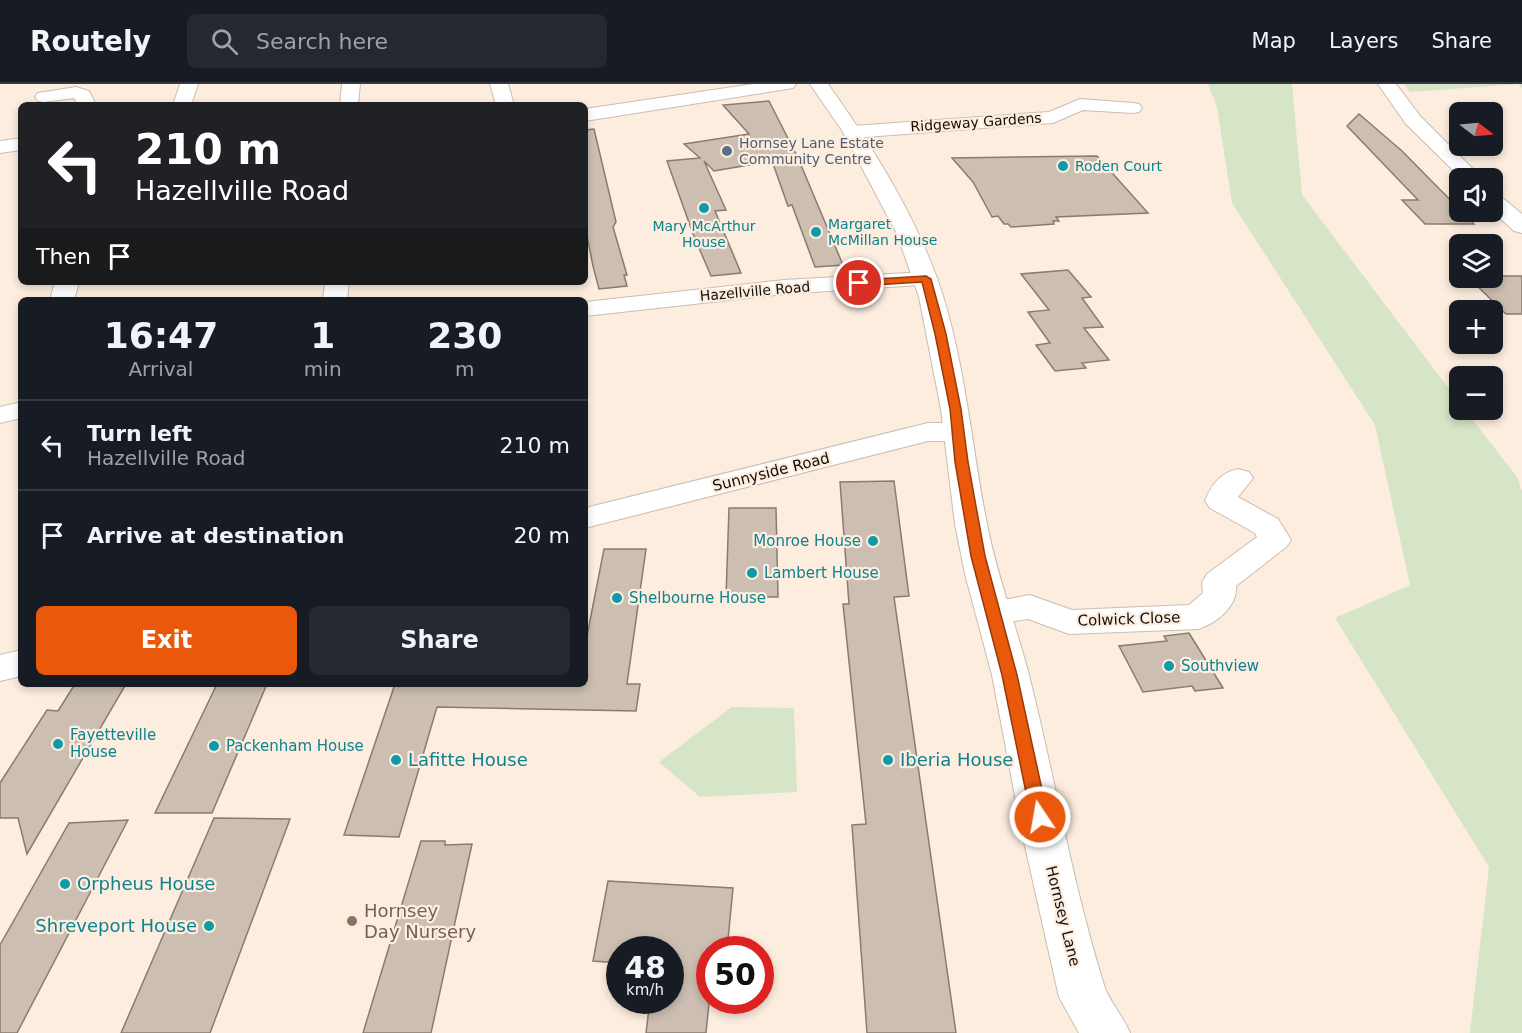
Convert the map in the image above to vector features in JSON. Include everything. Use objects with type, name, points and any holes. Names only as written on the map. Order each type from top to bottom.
[{"type":"street","points":[[183,102],[189,84]]},
{"type":"street","points":[[349,102],[351,84]]},
{"type":"street","points":[[500,84],[504,102]]},
{"type":"street","points":[[650,84],[670,102]]},
{"type":"street","points":[[588,115],[670,102],[722,89],[786,84]]},
{"type":"street","name":"Hornsey Lane","points":[[819,84],[852,132],[908,234],[926,279],[940,334],[958,432],[971,525],[1010,675],[1043,833],[1088,1021]]},
{"type":"street","points":[[1387,84],[1413,120],[1462,168]]},
{"type":"street","points":[[44,97],[76,92],[83,95],[86,102]]},
{"type":"street","name":"Ridgeway Gardens","points":[[852,132],[1053,117],[1080,104],[1133,108]]},
{"type":"street","points":[[0,147],[18,144]]},
{"type":"street","points":[[1503,209],[1522,226]]},
{"type":"street","name":"Hazellville Road","points":[[588,309],[784,287],[926,279]]},
{"type":"street","points":[[0,415],[18,411]]},
{"type":"street","name":"Sunnyside Road","points":[[588,517],[928,432],[958,432]]},
{"type":"street","name":"Colwick Close","points":[[993,612],[1030,607],[1069,622],[1198,617],[1220,596],[1219,582],[1275,540],[1267,526],[1221,501],[1226,488],[1238,478]]},
{"type":"street","points":[[0,668],[18,664]]},
{"type":"green space","points":[[1208,84],[1292,84],[1302,195],[1449,389],[1449,420],[1473,420],[1517,477],[1522,491],[1522,1033],[1470,1033],[1489,867],[1335,618],[1410,585],[1375,425],[1232,203],[1217,107]]},
{"type":"green space","points":[[1404,84],[1518,84],[1410,92]]},
{"type":"green space","points":[[732,707],[794,708],[797,792],[700,797],[659,762]]},
{"type":"building","points":[[769,101],[798,158],[843,265],[815,267],[792,205],[788,206],[772,161],[714,171],[704,161],[726,210],[715,211],[741,273],[711,276],[693,234],[667,161],[700,158],[684,144],[749,134],[723,105]]},
{"type":"building","points":[[1359,114],[1402,151],[1449,199],[1449,222],[1472,222],[1474,224],[1425,224],[1402,200],[1418,200],[1347,126]]},
{"type":"building","points":[[594,129],[616,222],[613,227],[627,275],[624,275],[627,286],[599,289],[593,266],[588,241],[588,130]]},
{"type":"building","points":[[1097,156],[1148,213],[1056,217],[1059,221],[1053,221],[1054,224],[1011,227],[1004,224],[998,216],[992,217],[973,182],[952,158]]},
{"type":"building","points":[[1068,270],[1091,297],[1082,298],[1103,327],[1084,328],[1109,360],[1082,363],[1086,368],[1055,371],[1036,345],[1050,343],[1028,312],[1049,310],[1021,274]]},
{"type":"building","points":[[1503,276],[1522,276],[1522,314],[1506,314],[1503,311],[1503,300],[1492,300],[1479,288],[1503,288]]},
{"type":"building","name":"Iberia House","points":[[894,481],[909,596],[894,597],[956,1033],[867,1033],[852,825],[866,824],[843,604],[849,604],[840,482]]},
{"type":"building","name":"Lambert House","points":[[729,508],[776,508],[778,597],[726,597]]},
{"type":"building","points":[[604,549],[646,549],[627,684],[640,684],[636,711],[437,707],[399,837],[344,835],[394,687],[588,687],[588,631]]},
{"type":"building","name":"Southview","points":[[1189,633],[1223,688],[1195,691],[1192,686],[1143,692],[1119,646],[1167,641],[1164,636]]},
{"type":"building","name":"Fayetteville House","points":[[73,687],[124,687],[27,854],[18,818],[0,818],[0,783],[47,710],[58,711]]},
{"type":"building","name":"Packenham House","points":[[216,687],[266,687],[212,813],[155,813]]},
{"type":"building","name":"Shreveport House","points":[[214,818],[290,819],[210,1033],[121,1033]]},
{"type":"building","name":"Orpheus House","points":[[128,820],[17,1033],[0,1033],[0,945],[69,823]]},
{"type":"building","points":[[421,841],[445,841],[445,845],[472,844],[431,1033],[363,1033]]},
{"type":"building","points":[[608,881],[733,888],[728,936],[696,936],[696,1014],[708,1014],[706,1033],[646,1033],[648,1014],[684,1014],[684,936],[606,936],[606,962],[593,961]]},
{"type":"place","name":"Hornsey Lane Estate Community Centre","points":[[727,151]]},
{"type":"place","name":"Roden Court","points":[[1063,166]]},
{"type":"place","name":"Mary McArthur House","points":[[704,208]]},
{"type":"place","name":"Margaret McMillan House","points":[[816,232]]},
{"type":"place","name":"Monroe House","points":[[873,541]]},
{"type":"place","name":"Lambert House","points":[[752,573]]},
{"type":"place","name":"Shelbourne House","points":[[617,598]]},
{"type":"place","name":"Southview","points":[[1169,666]]},
{"type":"place","name":"Fayetteville House","points":[[58,744]]},
{"type":"place","name":"Packenham House","points":[[214,746]]},
{"type":"place","name":"Lafitte House","points":[[396,760]]},
{"type":"place","name":"Iberia House","points":[[888,760]]},
{"type":"place","name":"Orpheus House","points":[[65,884]]},
{"type":"place","name":"Hornsey Day Nursery","points":[[352,921]]},
{"type":"place","name":"Shreveport House","points":[[209,926]]},
{"type":"route","points":[[859,283],[926,279],[932,297],[955,409],[971,525],[1010,675],[1040,817]]}]
